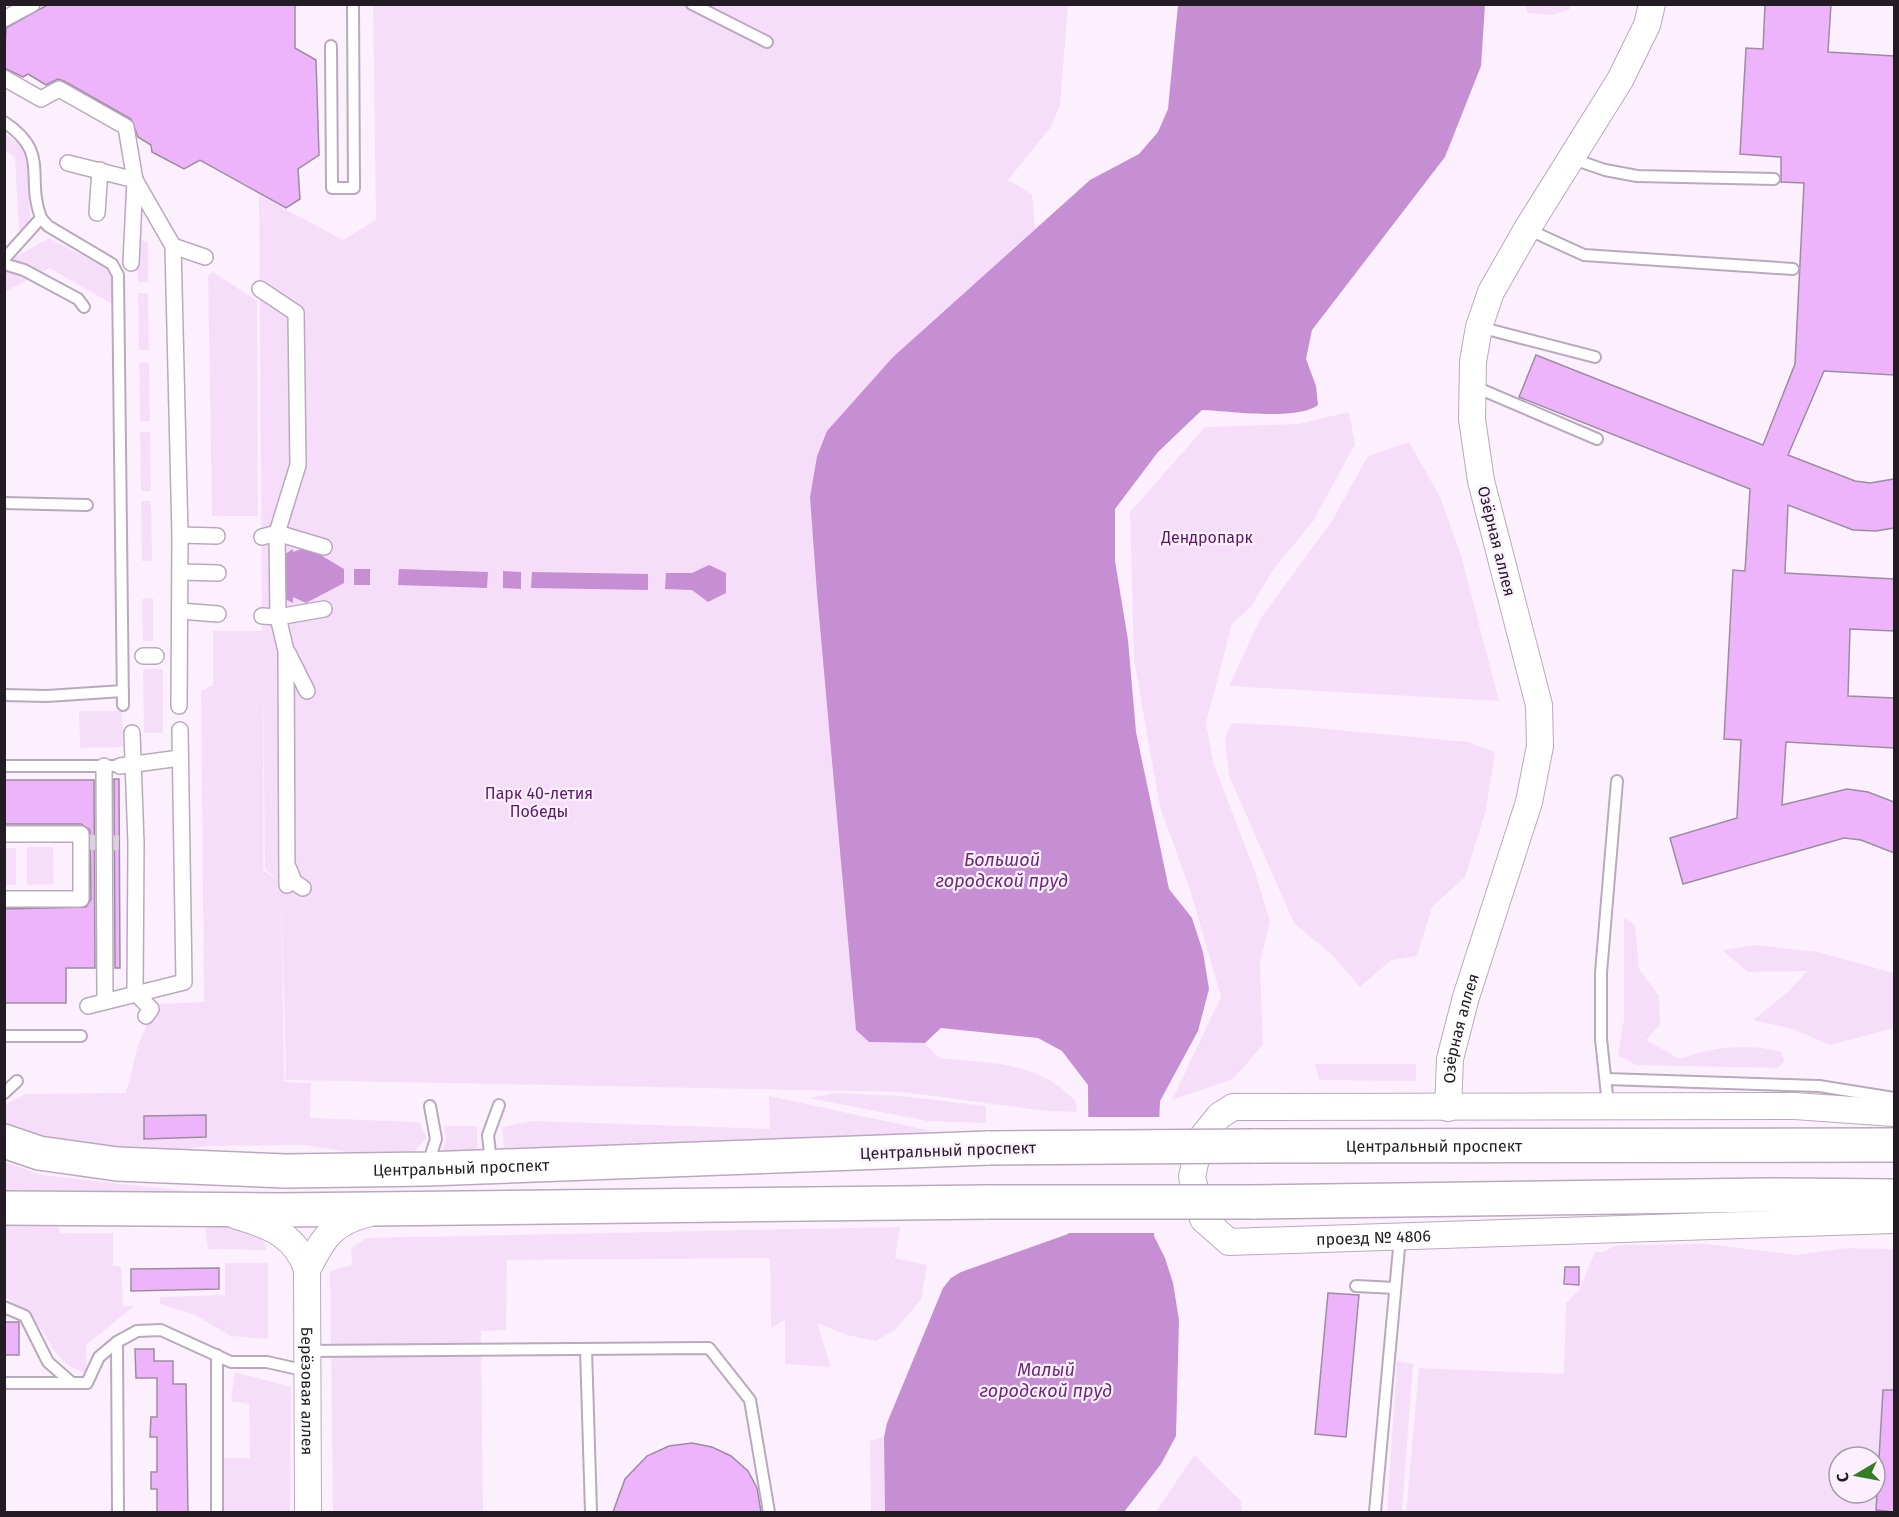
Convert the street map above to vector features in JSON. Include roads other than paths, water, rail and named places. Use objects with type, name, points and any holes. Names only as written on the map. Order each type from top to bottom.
[{"type":"main road","name":"Центральный проспект","points":[[4,1141],[39,1153],[117,1164],[286,1172],[989,1148],[1894,1145]]},
{"type":"main road","points":[[4,1208],[217,1210],[988,1202],[1254,1202],[1767,1195],[1894,1196]]},
{"type":"street","name":"Озёрная аллея","points":[[1448,1108],[1450,1059],[1466,997],[1529,802],[1540,746],[1539,705],[1481,481],[1472,419],[1473,362],[1479,327],[1491,292],[1569,158],[1620,80],[1647,25],[1652,4]]},
{"type":"street","points":[[4,19],[26,6]]},
{"type":"street","points":[[4,78],[21,92],[41,99],[59,89],[126,127],[135,180],[132,263]]},
{"type":"street","points":[[68,163],[135,180],[173,246],[180,536],[179,706]]},
{"type":"street","points":[[98,213],[100,170]]},
{"type":"street","points":[[173,246],[205,257]]},
{"type":"street","points":[[260,289],[296,313],[304,327],[298,465],[269,535],[269,574],[286,651],[287,885]]},
{"type":"street","points":[[269,535],[324,547]]},
{"type":"street","points":[[180,536],[217,536]]},
{"type":"street","points":[[180,572],[218,573]]},
{"type":"street","points":[[262,616],[278,617],[324,609]]},
{"type":"street","points":[[180,612],[219,614]]},
{"type":"street","points":[[286,651],[307,691]]},
{"type":"street","points":[[88,1006],[135,992],[184,982],[180,730]]},
{"type":"street","points":[[105,1001],[120,766],[132,733]]},
{"type":"street","points":[[120,766],[180,758]]},
{"type":"street","points":[[120,766],[136,843],[135,992],[151,1009],[146,1016]]},
{"type":"street","points":[[4,834],[81,834],[81,899],[4,899]]},
{"type":"street","points":[[4,843],[81,843]]},
{"type":"street","points":[[120,843],[136,843]]},
{"type":"street","points":[[286,863],[294,882],[303,888]]},
{"type":"street","name":"проезд № 4806","points":[[1894,1113],[1795,1106],[1233,1107],[1219,1116],[1200,1140],[1192,1177],[1203,1219],[1229,1242],[1894,1220]]},
{"type":"street","points":[[307,1270],[323,1238],[335,1228],[361,1215],[398,1207]]},
{"type":"street","points":[[217,1210],[265,1224],[280,1232],[294,1243],[303,1257],[307,1270]]},
{"type":"street","name":"Берёзовая аллея","points":[[307,1270],[308,1512]]},
{"type":"lane","points":[[331,46],[332,188],[354,188],[353,4]]},
{"type":"lane","points":[[692,4],[767,42]]},
{"type":"lane","points":[[4,122],[22,134],[32,150],[41,218],[48,226],[112,264],[118,275],[123,705]]},
{"type":"lane","points":[[1569,158],[1605,170],[1637,176],[1773,179]]},
{"type":"lane","points":[[4,259],[41,218]]},
{"type":"lane","points":[[1527,229],[1584,255],[1793,269]]},
{"type":"lane","points":[[4,264],[24,270],[78,299],[84,307]]},
{"type":"lane","points":[[1479,327],[1595,357]]},
{"type":"lane","points":[[1472,386],[1597,439]]},
{"type":"lane","points":[[4,503],[87,505]]},
{"type":"lane","points":[[4,695],[47,696],[123,691]]},
{"type":"lane","points":[[4,766],[120,766]]},
{"type":"lane","points":[[1608,1105],[1601,1039],[1601,974],[1617,781]]},
{"type":"lane","points":[[4,1036],[81,1036]]},
{"type":"lane","points":[[1606,1079],[1819,1086],[1894,1098]]},
{"type":"lane","points":[[4,1093],[17,1081]]},
{"type":"lane","points":[[491,1166],[488,1135],[499,1105]]},
{"type":"lane","points":[[426,1169],[436,1139],[430,1106]]},
{"type":"lane","points":[[1375,1512],[1400,1237]]},
{"type":"lane","points":[[1356,1286],[1395,1288]]},
{"type":"lane","points":[[4,1307],[25,1316],[48,1362],[72,1383]]},
{"type":"lane","points":[[4,1383],[87,1383],[99,1357],[117,1342],[136,1331],[161,1330],[231,1362],[307,1361],[481,1348],[709,1348],[750,1400],[769,1512]]},
{"type":"lane","points":[[117,1342],[118,1512]]},
{"type":"lane","points":[[586,1349],[591,1512]]},
{"type":"lane","points":[[217,1355],[217,1512]]},
{"type":"water","name":"Большой городской пруд","points":[[1178,5],[1485,5],[1481,66],[1445,157],[1312,330],[1306,359],[1316,386],[1318,405],[1295,413],[1279,414],[1202,410],[1158,452],[1115,509],[1115,561],[1128,640],[1136,732],[1169,889],[1192,918],[1203,952],[1209,989],[1198,1031],[1160,1101],[1154,1236],[1165,1258],[1173,1283],[1179,1320],[1176,1436],[1161,1464],[1124,1512],[885,1512],[884,1437],[887,1423],[943,1288],[951,1278],[961,1272],[1068,1234],[1089,1206],[1088,1085],[1062,1051],[1038,1038],[941,1028],[925,1043],[869,1042],[856,1030],[810,497],[817,456],[827,431],[893,357],[1090,180],[1139,154],[1158,132],[1168,109]]},
{"type":"water","points":[[307,547],[344,569],[344,583],[306,603],[293,597],[293,603],[285,599],[285,554],[293,549],[293,552]]},
{"type":"water","points":[[709,565],[726,573],[726,593],[708,602],[692,590],[665,589],[666,573],[692,573]]},
{"type":"water","points":[[354,569],[370,569],[370,585],[354,585]]},
{"type":"water","points":[[399,569],[488,572],[487,588],[398,585]]},
{"type":"water","points":[[503,571],[521,572],[521,589],[503,588]]},
{"type":"water","points":[[532,572],[648,574],[648,590],[531,588]]},
{"type":"tunnel","points":[[81,842],[120,843]]},
{"type":"park label","name":"Дендропарк","points":[[1207,537]]},
{"type":"park label","name":"Парк 40-летия Победы","points":[[539,802]]},
{"type":"water label","name":"Малый городской пруд","points":[[1046,1380]]}]
